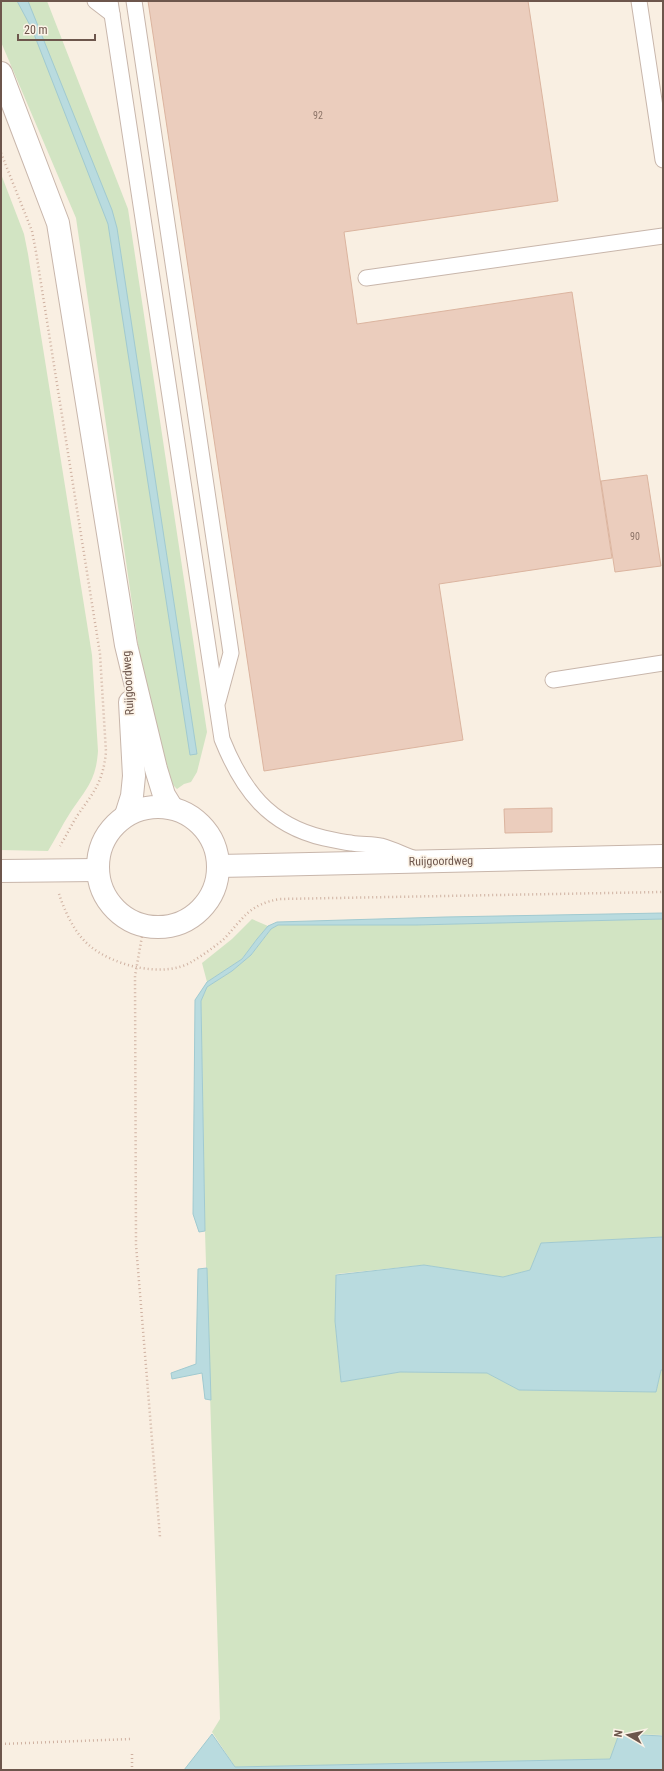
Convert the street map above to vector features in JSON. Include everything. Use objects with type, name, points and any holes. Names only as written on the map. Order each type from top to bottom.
[{"type":"street","points":[[1,73],[58,223],[126,645]]},
{"type":"street","name":"Ruijgoordweg","points":[[126,645],[156,769],[164,795],[172,808]]},
{"type":"street","name":"Ruijgoordweg","points":[[126,645],[134,776],[132,796],[126,816]]},
{"type":"street","points":[[156,806],[172,808],[187,814],[200,823],[209,835],[216,850],[218,866],[216,881],[211,896],[201,908],[189,918],[175,924],[160,927],[144,925],[130,920],[117,911],[107,899],[97,870],[99,854],[104,839],[114,826],[126,816],[140,809],[156,806]]},
{"type":"street","name":"Ruijgoordweg","points":[[218,866],[663,856]]},
{"type":"street","points":[[1,871],[97,870]]},
{"type":"lane","points":[[95,1],[111,7],[222,738],[233,766],[250,792],[270,813],[295,827],[322,838],[351,844],[381,846],[421,862]]},
{"type":"lane","points":[[134,1],[231,653],[217,708]]},
{"type":"lane","points":[[639,1],[663,160]]},
{"type":"lane","points":[[366,278],[663,236]]},
{"type":"lane","points":[[553,680],[663,663]]},
{"type":"path","points":[[144,925],[135,976],[136,1245],[160,1537]]},
{"type":"path","points":[[1,1744],[131,1739]]},
{"type":"path","points":[[132,1754],[132,1770]]},
{"type":"green space","points":[[1,1],[47,1],[128,209],[207,732],[197,772],[191,782],[184,784],[177,789],[167,779],[139,651],[76,218],[1,42]]},
{"type":"green space","points":[[1,174],[24,234],[28,254],[92,655],[98,751],[95,770],[85,791],[48,851],[1,850]]},
{"type":"green space","points":[[252,919],[268,926],[242,959],[207,982],[202,963],[232,939]]},
{"type":"green space","points":[[663,919],[663,1237],[541,1243],[530,1270],[503,1277],[424,1265],[336,1274],[335,1321],[341,1382],[400,1372],[487,1373],[519,1390],[656,1392],[661,1370],[663,1370],[663,1735],[619,1734],[610,1759],[235,1767],[212,1732],[220,1719],[205,1231],[201,1001],[207,987],[232,971],[251,955],[271,929],[278,925],[416,925]]},
{"type":"water","points":[[17,1],[28,1],[112,210],[117,228],[197,754],[190,755],[108,224],[32,29]]},
{"type":"water","points":[[663,913],[663,919],[416,925],[278,925],[271,929],[251,955],[232,971],[207,987],[201,1001],[205,1231],[199,1232],[193,1214],[195,1000],[207,982],[242,959],[268,926],[277,922]]},
{"type":"water","points":[[663,1237],[663,1370],[661,1370],[656,1392],[519,1390],[487,1373],[400,1372],[341,1382],[335,1321],[336,1275],[424,1265],[503,1277],[530,1270],[541,1243]]},
{"type":"water","points":[[207,1268],[211,1400],[205,1399],[202,1373],[172,1379],[171,1373],[196,1364],[198,1269]]},
{"type":"water","points":[[212,1734],[235,1767],[610,1759],[619,1734],[663,1736],[663,1770],[184,1770]]},
{"type":"building","points":[[148,1],[528,1],[558,201],[344,232],[357,324],[572,292],[612,558],[439,584],[463,740],[264,771]]},
{"type":"building","points":[[647,475],[661,566],[615,572],[601,481]]},
{"type":"building","points":[[552,808],[552,832],[505,833],[504,809]]}]
